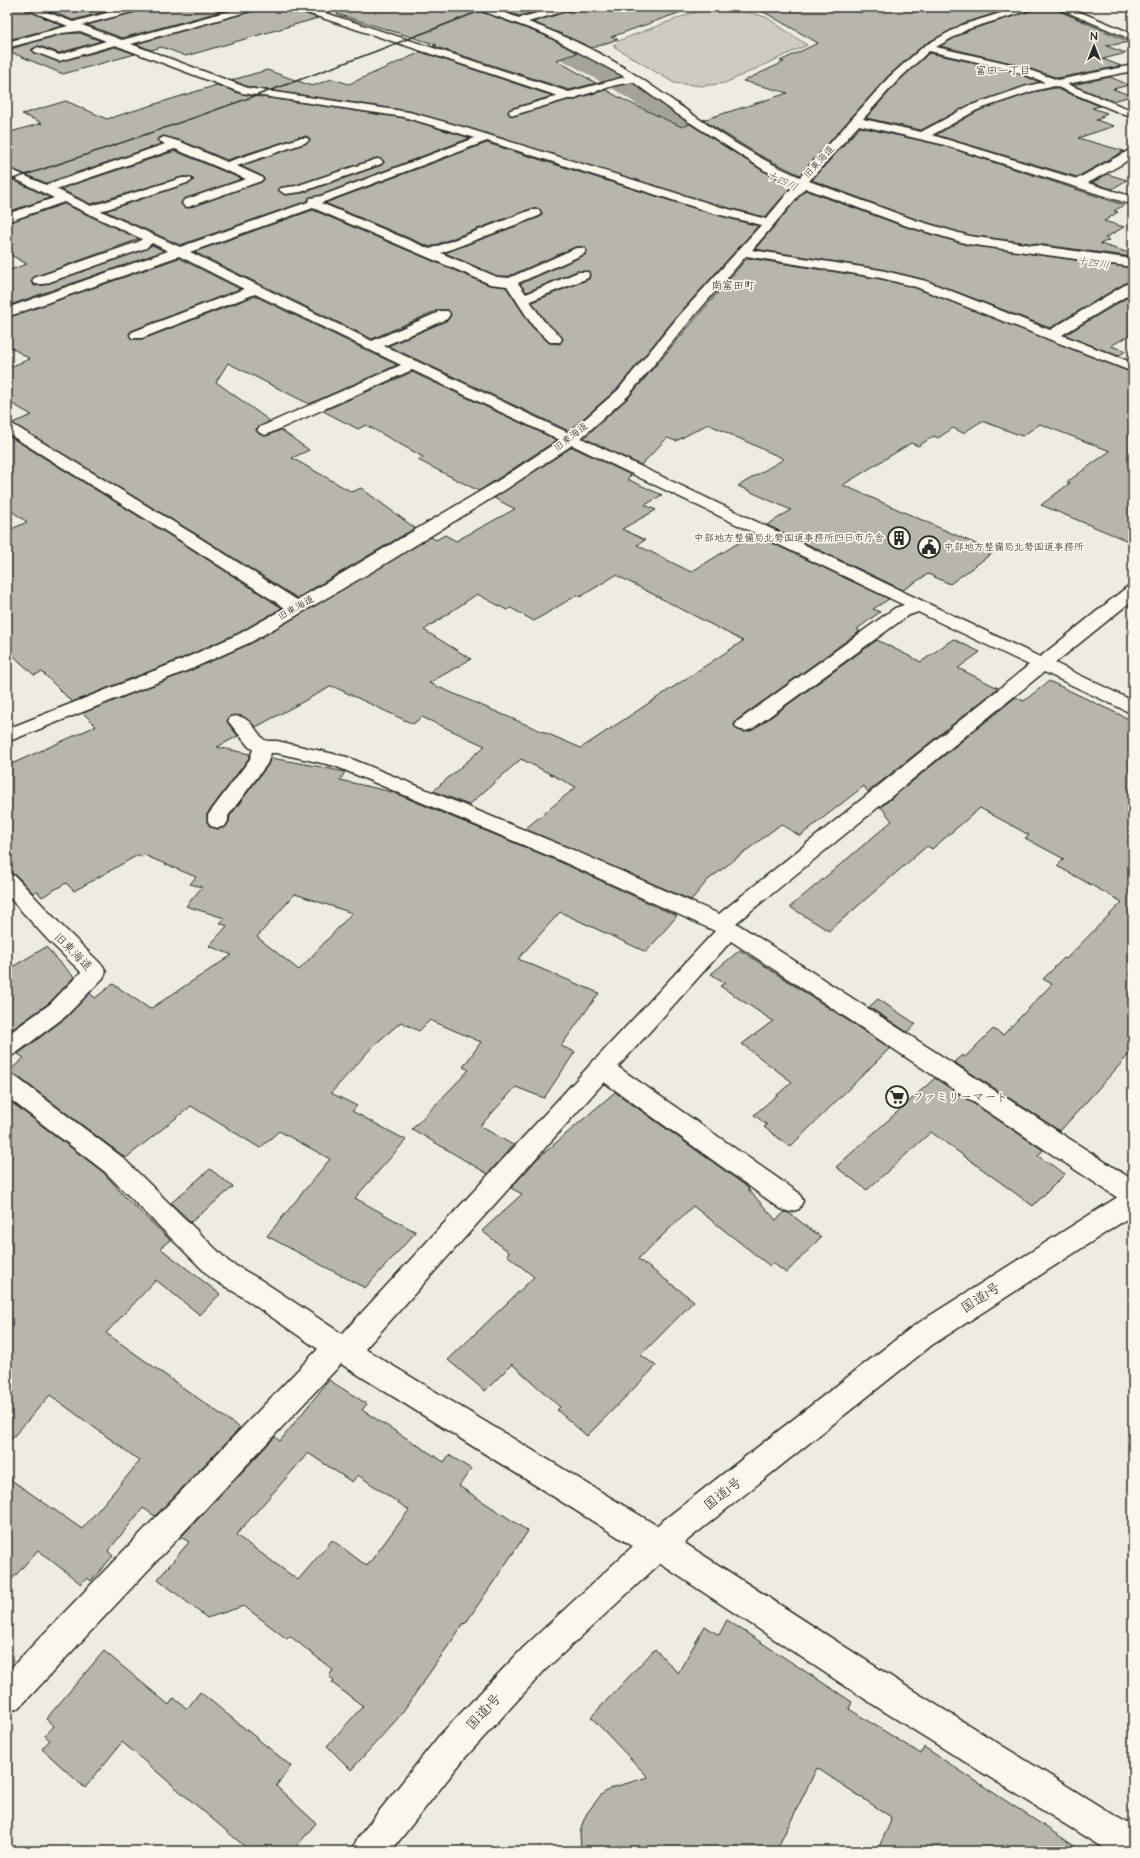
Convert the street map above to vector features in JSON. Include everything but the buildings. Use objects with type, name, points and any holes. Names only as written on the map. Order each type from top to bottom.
[{"type":"main road","points":[[26,7],[246,91],[405,114],[717,210],[769,223]]},
{"type":"main road","points":[[7,44],[140,7]]},
{"type":"main road","points":[[38,50],[59,58],[254,7]]},
{"type":"main road","points":[[298,7],[572,96]]},
{"type":"main road","points":[[480,7],[520,21],[586,50],[799,187],[968,240],[1133,263]]},
{"type":"main road","points":[[520,21],[569,7]]},
{"type":"main road","name":"旧東海道","points":[[7,736],[198,659],[245,638],[502,485],[571,439],[624,393],[683,320],[893,79],[927,48],[965,27],[1030,7]]},
{"type":"main road","points":[[1060,7],[1133,37]]},
{"type":"main road","points":[[927,48],[986,60],[1054,82],[1133,115]]},
{"type":"main road","points":[[924,135],[973,108],[1014,93],[1054,82],[1133,68]]},
{"type":"main road","points":[[514,112],[615,82],[632,80]]},
{"type":"main road","points":[[857,120],[924,135],[1133,201]]},
{"type":"main road","points":[[156,137],[177,144],[257,179],[188,203]]},
{"type":"main road","points":[[7,313],[180,252],[484,138]]},
{"type":"main road","points":[[227,166],[303,140]]},
{"type":"main road","points":[[45,189],[177,144]]},
{"type":"main road","points":[[1079,183],[1118,162],[1133,151]]},
{"type":"main road","points":[[377,162],[297,190],[283,190],[495,281],[511,282],[580,251]]},
{"type":"main road","points":[[1118,162],[1133,167]]},
{"type":"main road","points":[[7,171],[151,238],[372,346],[920,605],[1133,708]]},
{"type":"main road","points":[[91,210],[186,180]]},
{"type":"main road","points":[[7,218],[65,198]]},
{"type":"main road","points":[[430,253],[535,212]]},
{"type":"main road","points":[[39,281],[142,245],[151,238]]},
{"type":"main road","points":[[742,252],[905,279],[922,284],[1133,368]]},
{"type":"main road","points":[[522,299],[532,297],[583,275]]},
{"type":"main road","points":[[511,282],[538,323],[555,339]]},
{"type":"main road","points":[[1051,336],[1133,286]]},
{"type":"main road","points":[[137,335],[255,289]]},
{"type":"main road","points":[[372,346],[442,316],[443,314]]},
{"type":"main road","points":[[265,430],[412,365]]},
{"type":"main road","points":[[7,427],[169,528],[218,556],[297,608]]},
{"type":"main road","points":[[7,1696],[341,1349],[601,1067],[725,927],[1041,664],[1133,592]]},
{"type":"main road","points":[[745,725],[901,612],[920,605]]},
{"type":"main road","points":[[238,721],[256,743],[263,747],[277,747],[340,761],[566,855],[725,927],[1133,1194]]},
{"type":"main road","points":[[218,821],[218,815],[260,760],[263,747]]},
{"type":"main road","name":"旧東海道","points":[[7,881],[56,934],[95,972],[58,1010],[7,1048]]},
{"type":"main road","points":[[601,1067],[790,1201]]},
{"type":"main road","points":[[7,1084],[113,1164],[220,1270],[251,1288],[341,1349],[658,1544],[889,1695],[1133,1847]]},
{"type":"main road","name":"国道1号","points":[[369,1851],[451,1748],[529,1664],[658,1544],[922,1336],[1133,1201]]},
{"type":"shaded area","points":[[711,9],[747,12],[766,17],[807,45],[725,83],[702,86],[674,83],[613,46],[618,41],[689,14]]},
{"type":"waterway","name":"十四川","points":[[463,7],[508,24],[578,57],[625,84],[759,170],[789,185],[909,229],[964,244],[1133,268]]},
{"type":"railway","points":[[7,181],[250,98],[490,7]]},
{"type":"place","name":"中部地方整備局北勢国道事務所四日市庁舎","points":[[899,538]]},
{"type":"place","name":"中部地方整備局北勢国道事務所","points":[[929,547]]},
{"type":"place","name":"ファミリーマート","points":[[897,1097]]},
{"type":"district","name":"富田一丁目","points":[[1003,70]]},
{"type":"district","name":"南富田町","points":[[733,285]]}]
